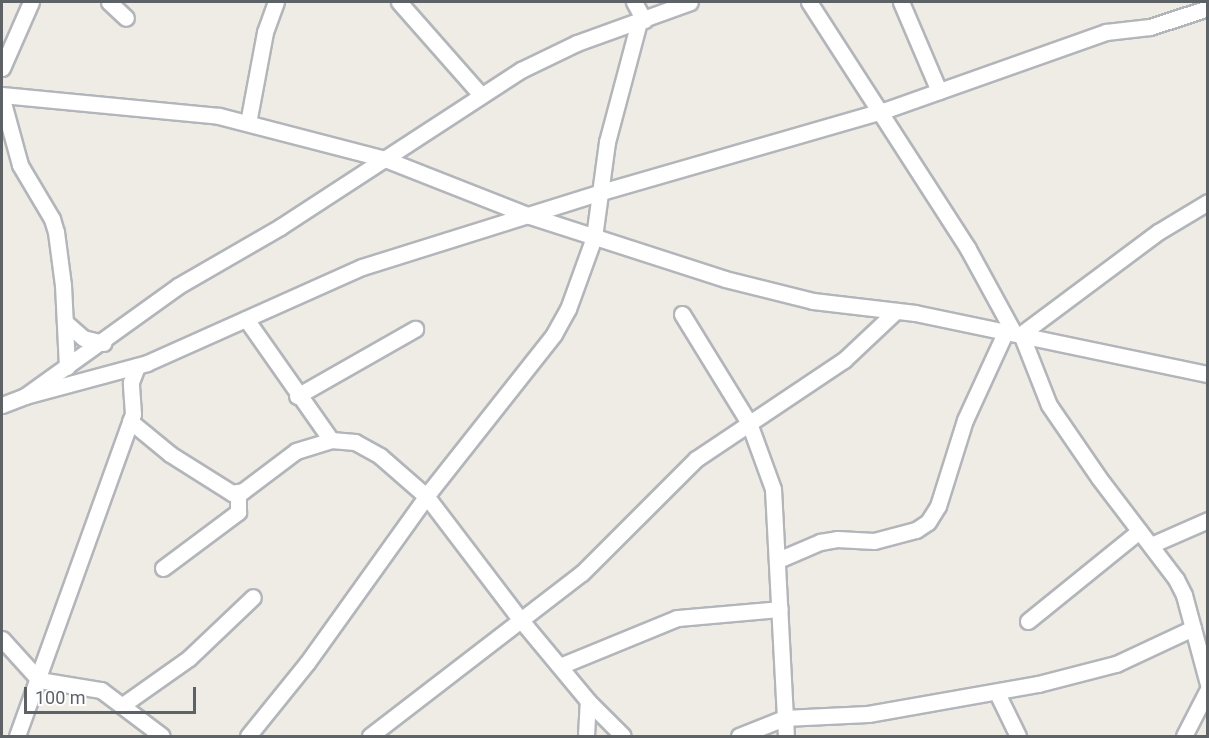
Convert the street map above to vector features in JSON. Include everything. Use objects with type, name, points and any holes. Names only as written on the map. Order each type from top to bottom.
[{"type":"street","points":[[2,68],[31,2]]},
{"type":"street","points":[[109,2],[126,18]]},
{"type":"street","points":[[248,123],[264,32],[276,2]]},
{"type":"street","points":[[399,2],[480,94]]},
{"type":"street","points":[[248,736],[307,663],[427,497],[554,334],[568,309],[594,237],[598,193],[607,142],[642,21],[634,2]]},
{"type":"street","points":[[25,396],[103,343],[178,286],[280,227],[480,94],[577,43],[690,2]]},
{"type":"street","points":[[809,2],[883,111],[995,293],[1049,405],[1151,545],[1184,595],[1208,684]]},
{"type":"street","points":[[901,2],[939,91]]},
{"type":"street","points":[[2,405],[25,396],[137,366],[362,267],[598,193],[883,111],[1106,32],[1150,27],[1208,8]]},
{"type":"street","points":[[67,367],[66,323],[52,219],[20,165],[6,101],[219,116],[385,159],[527,215],[725,279],[813,301],[896,310],[1208,374]]},
{"type":"street","points":[[778,560],[820,542],[837,539],[874,541],[916,530],[928,522],[938,506],[965,420],[1014,333],[1158,232],[1208,202]]},
{"type":"street","points":[[381,733],[520,619],[582,573],[696,459],[844,360],[896,310]]},
{"type":"street","points":[[682,314],[749,423],[773,489],[786,736]]},
{"type":"street","points":[[246,319],[297,396],[331,440]]},
{"type":"street","points":[[66,323],[83,338],[103,343]]},
{"type":"street","points":[[297,396],[415,329]]},
{"type":"street","points":[[17,736],[39,680],[93,515],[130,421],[131,382],[137,366]]},
{"type":"street","points":[[118,370],[131,382]]},
{"type":"street","points":[[130,421],[194,471],[238,492]]},
{"type":"street","points":[[238,492],[296,451],[331,440],[355,442],[380,456],[427,497],[520,619],[588,701],[623,736]]},
{"type":"street","points":[[163,568],[238,512],[238,492]]},
{"type":"street","points":[[1151,545],[1208,520]]},
{"type":"street","points":[[1028,621],[1140,531]]},
{"type":"street","points":[[124,704],[189,658],[253,597]]},
{"type":"street","points":[[560,666],[677,618],[780,609]]},
{"type":"street","points":[[740,736],[784,718],[868,714],[997,693],[1116,664],[1193,628]]},
{"type":"street","points":[[2,639],[39,680],[89,686],[124,704],[162,736]]},
{"type":"street","points":[[1184,736],[1208,689]]},
{"type":"street","points":[[997,693],[1018,736]]},
{"type":"street","points":[[586,736],[588,701]]}]
